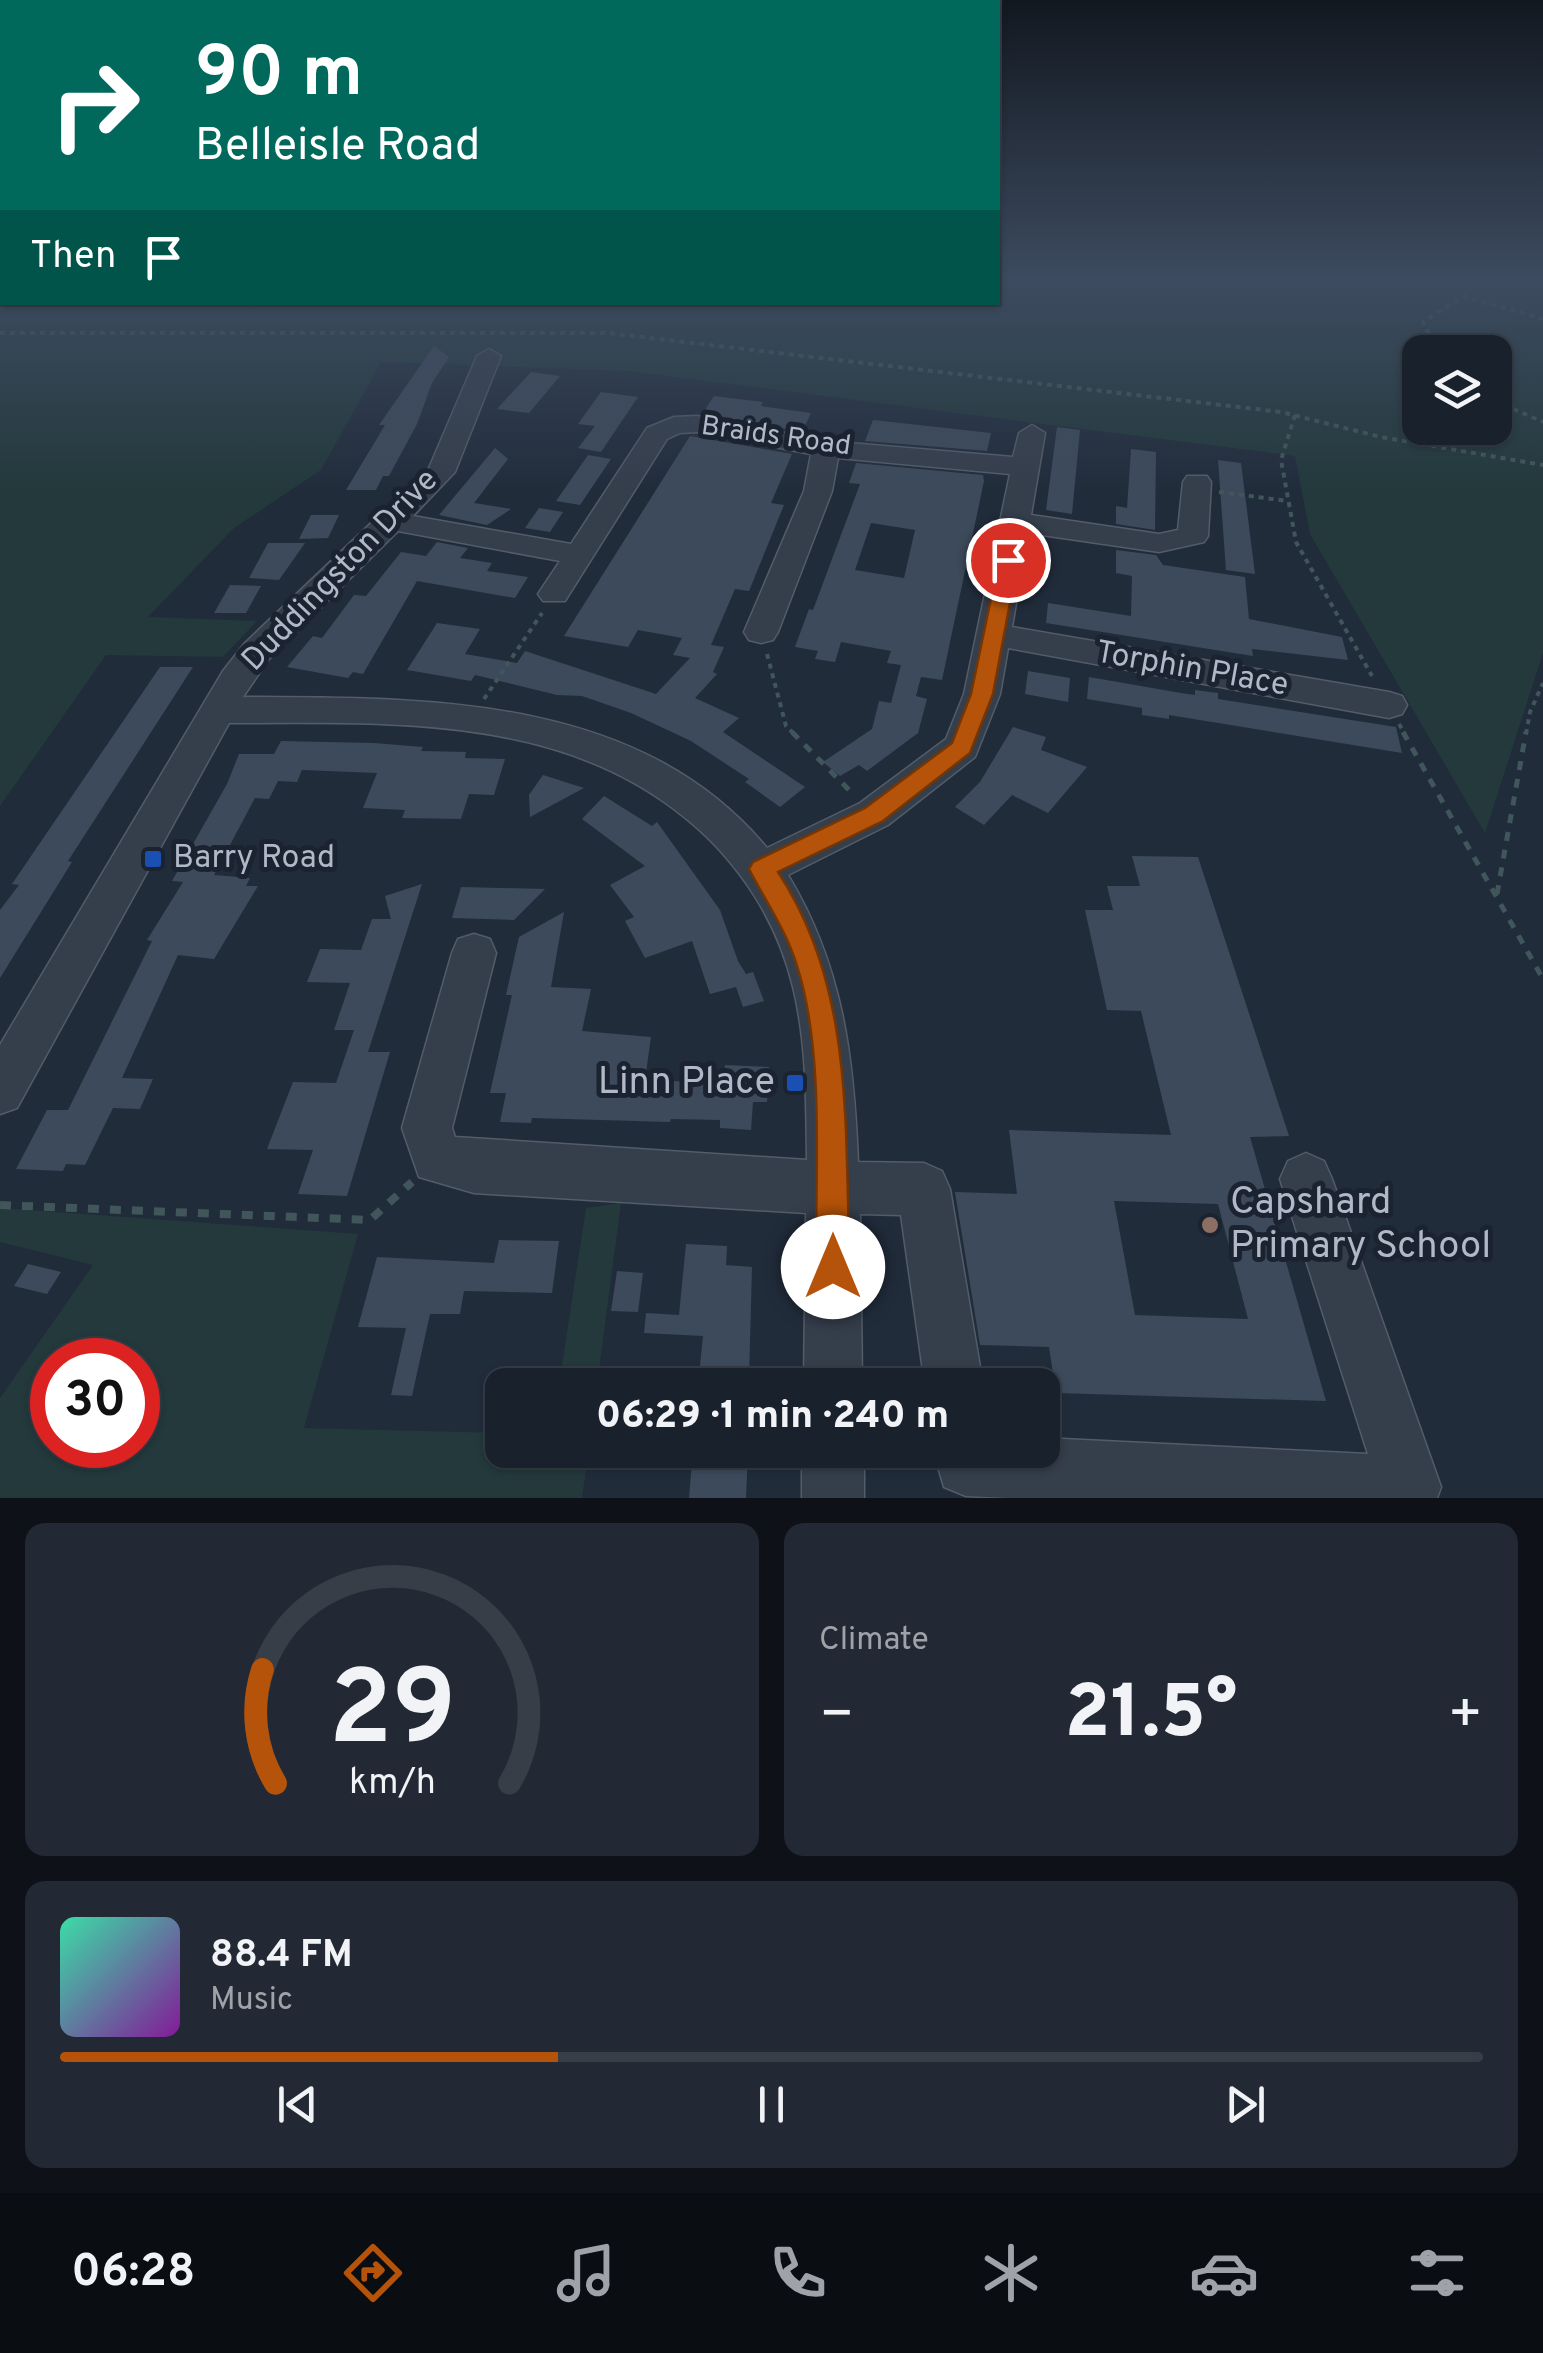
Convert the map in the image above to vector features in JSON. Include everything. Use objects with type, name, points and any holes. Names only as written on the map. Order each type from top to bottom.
[{"type":"street","name":"Duddingston Drive","points":[[0,1092],[218,710],[257,651],[441,472],[460,436],[489,356]]},
{"type":"street","name":"Braids Road","points":[[554,594],[656,434],[674,425],[697,424],[826,448],[1029,450],[1016,522]]},
{"type":"street","points":[[760,632],[818,490],[826,448]]},
{"type":"street","points":[[762,869],[874,814],[962,748],[982,694],[1016,522],[1159,543],[1193,536],[1196,485]]},
{"type":"street","points":[[391,521],[581,554]]},
{"type":"street","name":"Torphin Place","points":[[995,635],[1389,705]]},
{"type":"street","points":[[218,710],[472,718],[592,743],[654,771],[728,829],[762,869],[790,912],[820,1004],[830,1085],[833,1368]]},
{"type":"street","points":[[474,954],[427,1128],[437,1159],[474,1167],[833,1188],[924,1189],[951,1368]]},
{"type":"street","points":[[1027,1468],[1410,1487],[1306,1179]]},
{"type":"street","points":[[832,1468],[832,1498]]},
{"type":"path","points":[[762,352],[1024,384],[1158,395],[1295,415],[1381,437],[1543,465]]},
{"type":"path","points":[[1512,408],[1543,422]]},
{"type":"path","points":[[1295,415],[1281,460],[1296,542],[1543,979]]},
{"type":"path","points":[[1196,485],[1288,501]]},
{"type":"path","points":[[472,718],[554,594]]},
{"type":"path","points":[[760,632],[786,726],[874,814]]},
{"type":"path","points":[[1496,897],[1530,712],[1543,683]]},
{"type":"path","points":[[0,1205],[370,1220],[437,1159]]},
{"type":"green space","points":[[0,352],[1402,352],[1402,445],[1512,445],[1512,352],[1543,352],[1543,653],[1485,833],[1310,534],[1295,456],[628,371],[381,362],[321,470],[234,528],[148,617],[257,621],[223,657],[106,655],[0,806]]},
{"type":"green space","points":[[621,1203],[599,1368],[562,1368],[586,1208]]},
{"type":"green space","points":[[0,1208],[358,1234],[304,1428],[485,1433],[485,1468],[586,1468],[582,1498],[0,1498],[0,1398],[30,1355],[30,1468],[160,1468],[160,1338],[42,1338],[93,1265],[0,1242]]},
{"type":"building","points":[[430,352],[442,352],[449,357],[432,383],[417,424],[389,476],[383,476],[376,490],[346,490],[385,425],[379,425]]},
{"type":"building","points":[[531,372],[560,376],[529,413],[497,409]]},
{"type":"building","points":[[601,392],[638,397],[601,452],[578,448],[595,426],[578,424]]},
{"type":"building","points":[[714,396],[811,413],[802,432],[703,413]]},
{"type":"building","points":[[873,420],[991,433],[987,451],[865,441]]},
{"type":"building","points":[[1057,427],[1080,430],[1072,514],[1046,510]]},
{"type":"building","points":[[690,436],[792,454],[771,503],[784,505],[749,591],[735,589],[711,645],[724,647],[713,672],[717,674],[695,698],[739,718],[723,732],[805,787],[780,807],[745,782],[749,779],[691,741],[631,713],[582,696],[557,695],[475,675],[471,681],[407,670],[437,623],[480,629],[465,654],[517,663],[525,651],[656,694],[690,658],[673,655],[682,638],[638,630],[628,647],[564,636]]},
{"type":"building","points":[[495,448],[508,459],[474,503],[511,509],[487,525],[439,515]]},
{"type":"building","points":[[1131,449],[1156,452],[1155,530],[1116,524],[1116,506],[1127,508]]},
{"type":"building","points":[[588,455],[611,459],[580,505],[556,501]]},
{"type":"building","points":[[1218,460],[1241,463],[1255,574],[1226,570]]},
{"type":"building","points":[[856,463],[983,475],[984,481],[942,680],[921,677],[916,696],[927,699],[918,733],[867,771],[859,765],[840,776],[823,762],[872,729],[879,701],[891,703],[901,665],[887,663],[891,651],[841,642],[835,662],[815,659],[818,651],[795,647],[809,609],[813,610],[860,484],[849,483]],"holes":[[[871,523],[915,530],[904,578],[855,570]]]},
{"type":"building","points":[[539,508],[563,512],[550,532],[525,528]]},
{"type":"building","points":[[311,515],[339,515],[328,538],[299,539]]},
{"type":"building","points":[[437,542],[468,548],[460,558],[492,563],[487,571],[528,577],[515,598],[417,581],[363,674],[353,672],[348,678],[287,667],[313,636],[322,638],[354,595],[366,596],[401,552],[426,556]]},
{"type":"building","points":[[268,543],[305,543],[279,580],[249,578]]},
{"type":"building","points":[[1116,550],[1156,555],[1163,565],[1245,577],[1249,619],[1342,637],[1348,660],[1252,649],[1253,656],[1046,623],[1048,603],[1131,616],[1132,576],[1116,573]]},
{"type":"building","points":[[230,585],[261,586],[246,613],[214,613]]},
{"type":"building","points":[[160,667],[193,667],[68,861],[72,862],[0,978],[0,910],[19,885],[12,884]]},
{"type":"building","points":[[1028,671],[1070,678],[1068,702],[1025,694]]},
{"type":"building","points":[[1089,677],[1195,695],[1195,690],[1218,693],[1218,699],[1396,727],[1402,753],[1169,715],[1169,719],[1142,715],[1142,708],[1087,699]]},
{"type":"building","points":[[1013,727],[1046,737],[1041,750],[1087,767],[1048,813],[1012,795],[984,825],[955,807],[980,782]]},
{"type":"building","points":[[281,741],[374,743],[423,747],[421,751],[466,752],[465,758],[505,759],[494,795],[469,794],[461,819],[402,818],[405,810],[363,808],[377,773],[302,770],[297,782],[278,781],[269,799],[255,798],[214,875],[250,878],[246,886],[258,886],[214,959],[178,955],[122,1078],[153,1079],[140,1109],[113,1108],[85,1165],[66,1164],[63,1171],[16,1169],[47,1110],[68,1110],[152,941],[147,940],[183,882],[172,881],[227,784],[239,754],[274,754]]},
{"type":"building","points":[[543,775],[584,788],[530,817],[529,795]]},
{"type":"building","points":[[604,796],[652,826],[657,822],[720,910],[738,961],[746,974],[753,972],[764,1001],[743,1007],[736,987],[710,994],[692,941],[645,958],[625,921],[634,917],[610,885],[645,866],[582,819]]},
{"type":"building","points":[[1132,856],[1198,857],[1289,1136],[1250,1137],[1326,1401],[1060,1393],[1060,1368],[1052,1368],[1049,1347],[980,1345],[955,1192],[1017,1194],[1009,1130],[1171,1135],[1141,1011],[1107,1010],[1085,910],[1113,910],[1107,886],[1140,886]],"holes":[[[1114,1201],[1218,1204],[1248,1319],[1135,1315]]]},
{"type":"building","points":[[422,884],[368,1052],[390,1052],[347,1196],[298,1194],[313,1150],[267,1149],[293,1082],[336,1083],[354,1030],[334,1030],[350,983],[307,982],[320,949],[361,950],[372,919],[391,919],[385,896]]},
{"type":"building","points":[[461,887],[545,889],[514,920],[452,918]]},
{"type":"building","points":[[564,912],[551,987],[591,989],[582,1031],[651,1037],[645,1080],[723,1083],[725,1065],[769,1067],[767,1102],[753,1102],[751,1130],[720,1128],[720,1120],[532,1118],[531,1123],[500,1122],[506,1093],[490,1093],[512,995],[506,995],[519,937]]},
{"type":"building","points":[[499,1240],[559,1241],[552,1293],[464,1291],[460,1314],[430,1314],[412,1396],[391,1395],[406,1328],[358,1327],[377,1257],[494,1263]]},
{"type":"building","points":[[686,1244],[727,1246],[726,1265],[752,1267],[749,1368],[700,1368],[703,1336],[644,1333],[646,1313],[679,1315]]},
{"type":"building","points":[[28,1264],[61,1272],[47,1294],[14,1286]]},
{"type":"building","points":[[617,1271],[643,1273],[638,1312],[611,1311]]},
{"type":"building","points":[[692,1468],[747,1468],[746,1498],[689,1498]]},
{"type":"place","name":"Barry Road","points":[[153,859]]},
{"type":"place","name":"Linn Place","points":[[795,1083]]},
{"type":"place","name":"Capshard Primary School","points":[[1210,1225]]},
{"type":"route","points":[[833,1267],[832,1119],[820,1004],[812,969],[790,912],[762,869],[874,814],[962,748],[982,694],[1008,560]]}]
